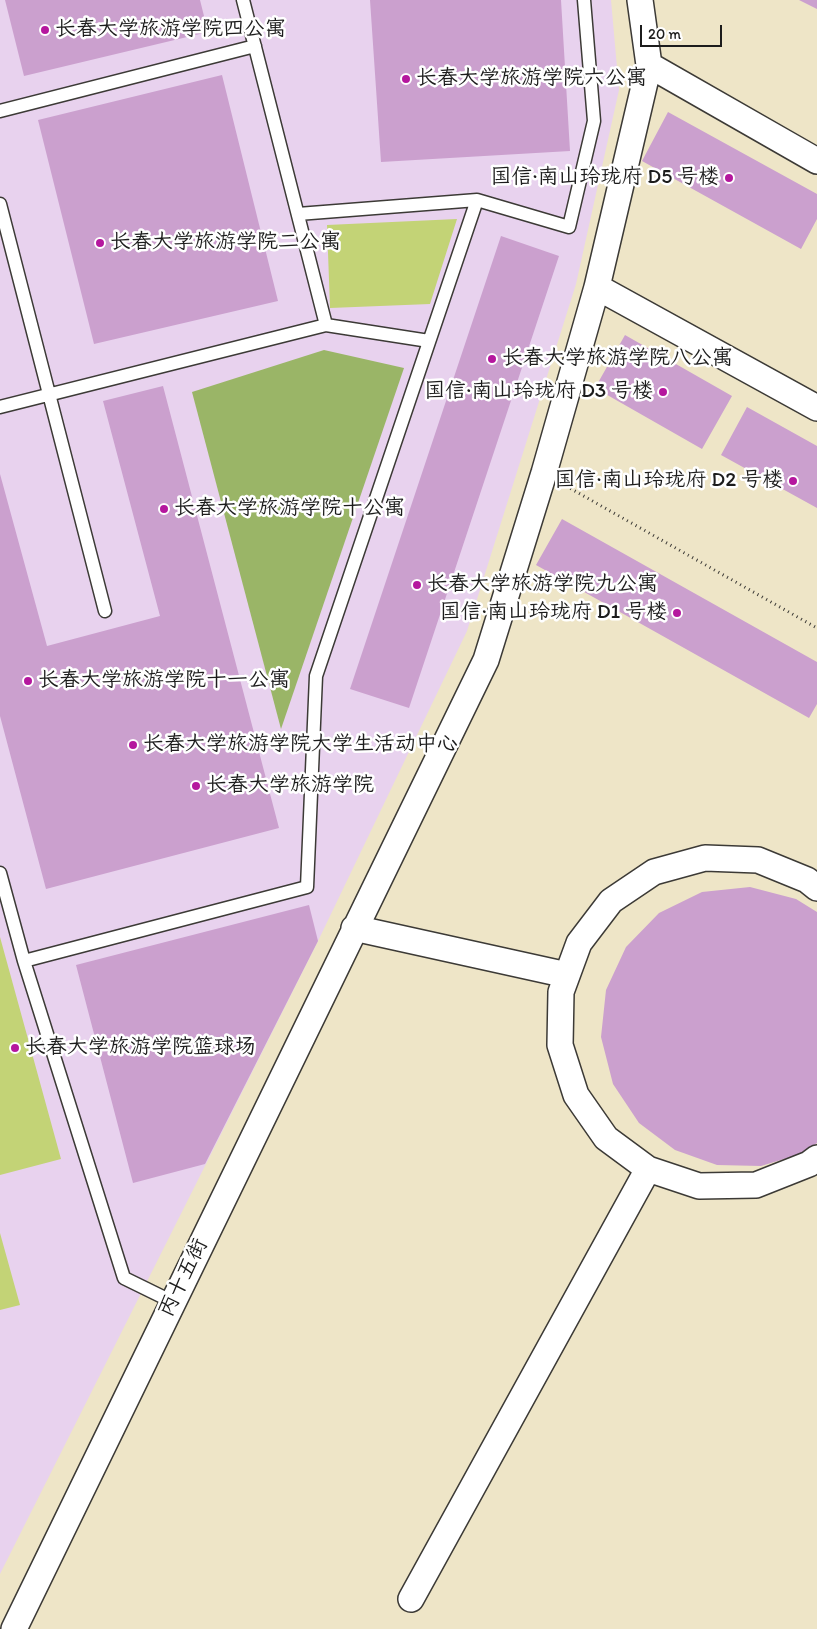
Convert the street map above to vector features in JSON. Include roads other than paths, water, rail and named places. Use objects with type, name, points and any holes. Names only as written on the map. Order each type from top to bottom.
[{"type":"street","points":[[640,0],[649,65],[817,161]]},
{"type":"street","name":"丙十五街","points":[[14,1629],[486,660],[544,473],[597,287],[649,65]]},
{"type":"street","points":[[597,287],[817,408]]},
{"type":"street","points":[[814,876],[758,860],[705,858],[654,872],[611,901],[578,943],[561,992],[560,1044],[576,1095],[606,1138],[648,1169],[698,1186],[756,1184],[809,1164],[817,1158]]},
{"type":"street","points":[[354,928],[567,975]]},
{"type":"street","points":[[411,1599],[648,1169]]},
{"type":"lane","points":[[243,0],[326,325]]},
{"type":"lane","points":[[298,214],[477,200],[569,227],[594,121],[584,0]]},
{"type":"lane","points":[[0,111],[255,46]]},
{"type":"lane","points":[[24,961],[307,887],[316,676],[477,200]]},
{"type":"lane","points":[[0,204],[105,611]]},
{"type":"lane","points":[[0,407],[326,325],[429,341]]},
{"type":"lane","points":[[0,873],[24,961],[124,1278],[173,1302]]},
{"type":"place","name":"长春大学旅游学院四公寓","points":[[45,30]]},
{"type":"place","name":"长春大学旅游学院六公寓","points":[[406,79]]},
{"type":"place","name":"国信·南山玲珑府 D5 号楼","points":[[729,178]]},
{"type":"place","name":"长春大学旅游学院二公寓","points":[[100,243]]},
{"type":"place","name":"长春大学旅游学院八公寓","points":[[492,359]]},
{"type":"place","name":"国信·南山玲珑府 D3 号楼","points":[[663,392]]},
{"type":"place","name":"国信·南山玲珑府 D2 号楼","points":[[793,481]]},
{"type":"place","name":"长春大学旅游学院十公寓","points":[[164,509]]},
{"type":"place","name":"长春大学旅游学院九公寓","points":[[417,585]]},
{"type":"place","name":"国信·南山玲珑府 D1 号楼","points":[[677,613]]},
{"type":"place","name":"长春大学旅游学院十一公寓","points":[[28,681]]},
{"type":"place","name":"长春大学旅游学院大学生活动中心","points":[[133,745]]},
{"type":"place","name":"长春大学旅游学院","points":[[196,786]]},
{"type":"place","name":"长春大学旅游学院篮球场","points":[[15,1048]]}]
